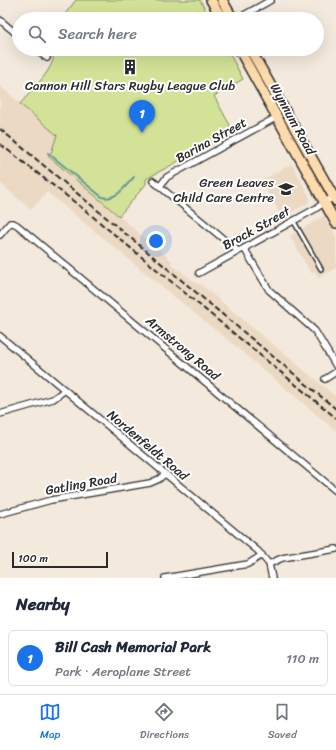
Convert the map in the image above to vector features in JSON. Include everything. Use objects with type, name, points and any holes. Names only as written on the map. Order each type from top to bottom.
[{"type":"main road","points":[[211,0],[218,12]]},
{"type":"main road","points":[[222,0],[229,12]]},
{"type":"main road","name":"Wynnum Road","points":[[243,56],[336,223]]},
{"type":"main road","name":"Wynnum Road","points":[[254,56],[335,198]]},
{"type":"street","points":[[250,12],[271,0]]},
{"type":"street","points":[[0,20],[12,30]]},
{"type":"street","name":"Barina Street","points":[[160,186],[168,177],[277,117]]},
{"type":"street","points":[[153,181],[238,251]]},
{"type":"street","name":"Brock Street","points":[[199,273],[324,202],[335,198]]},
{"type":"street","name":"Armstrong Road","points":[[0,235],[9,224],[15,224],[336,490]]},
{"type":"street","points":[[244,248],[268,290],[315,331],[336,366]]},
{"type":"street","name":"Nordenfeldt Road","points":[[0,336],[262,555],[268,564],[272,578]]},
{"type":"street","points":[[325,379],[336,372]]},
{"type":"street","points":[[0,414],[54,400],[65,390]]},
{"type":"street","name":"Gatling Road","points":[[0,514],[51,500],[150,483],[159,479],[165,474]]},
{"type":"street","points":[[268,564],[282,558],[336,549]]},
{"type":"street","points":[[165,578],[248,564],[262,555]]},
{"type":"lane","points":[[293,220],[321,269]]},
{"type":"shaded area","points":[[0,86],[57,135],[48,156],[172,261],[171,264],[196,283],[200,284],[336,397],[336,431],[221,334],[47,192],[31,210],[0,183]]},
{"type":"shaded area","name":"Green Leaves Child Care Centre","points":[[292,164],[310,198],[308,203],[282,217],[261,181]]},
{"type":"shaded area","points":[[324,216],[336,237],[336,268],[319,278],[315,271],[311,273],[290,236]]},
{"type":"green space","points":[[76,0],[200,0],[206,12],[67,12]]},
{"type":"green space","points":[[231,56],[243,79],[214,96],[233,131],[146,179],[146,184],[119,216],[48,156],[51,153],[57,135],[20,104],[48,71],[53,57]]},
{"type":"waterway","points":[[48,153],[102,197],[107,198],[116,195],[134,177]]},
{"type":"railway","points":[[0,129],[336,409]]},
{"type":"railway","points":[[0,144],[86,211],[336,418]]},
{"type":"place","name":"Cannon Hill Stars Rugby League Club","points":[[130,67]]},
{"type":"place","name":"Bill Cash Memorial Park","points":[[142,133]]},
{"type":"place","name":"Green Leaves Child Care Centre","points":[[286,189]]}]
